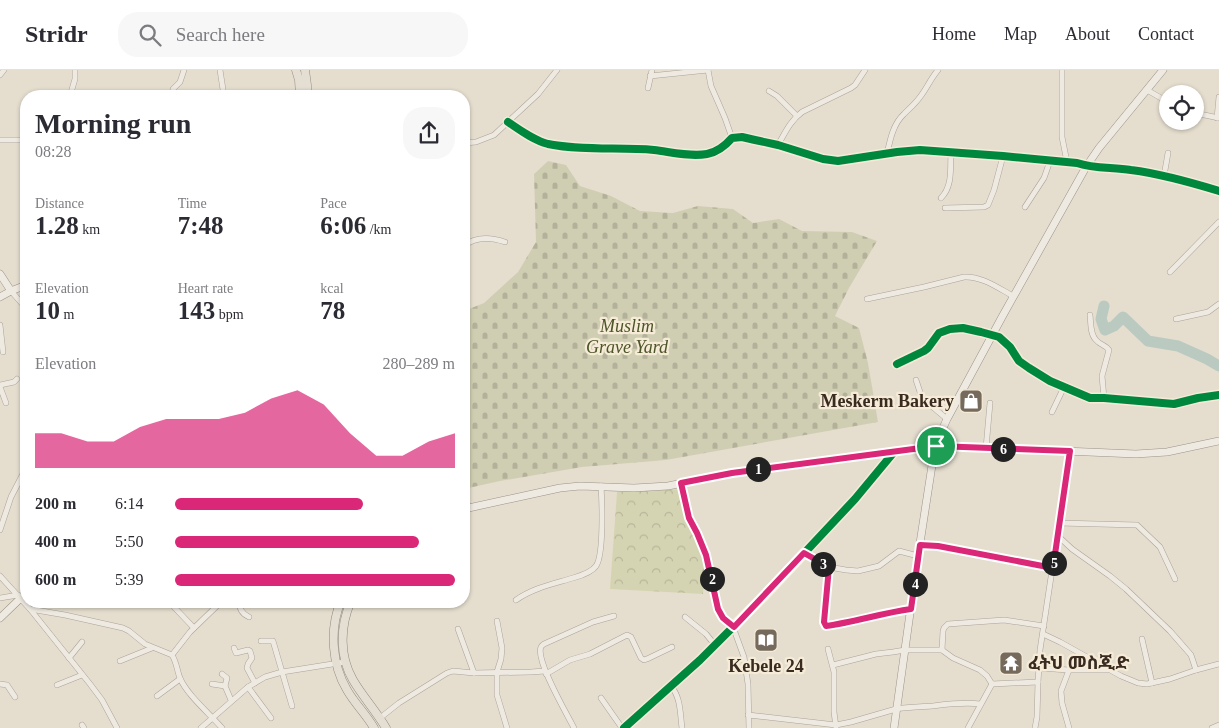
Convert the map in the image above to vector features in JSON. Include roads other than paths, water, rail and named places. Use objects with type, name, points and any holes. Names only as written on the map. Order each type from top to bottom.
[{"type":"main road","points":[[296,70],[300,90]]},
{"type":"main road","points":[[305,70],[307,90]]},
{"type":"main road","points":[[894,728],[918,556],[936,446],[947,419],[1013,296],[1086,167],[1099,148],[1163,70]]},
{"type":"main road","points":[[0,274],[11,291]]},
{"type":"main road","points":[[0,297],[20,287]]},
{"type":"main road","points":[[470,508],[560,488],[580,486],[644,488],[668,486],[732,473],[936,446],[1136,454],[1181,450],[1219,441]]},
{"type":"main road","points":[[0,618],[20,597]]},
{"type":"main road","points":[[339,608],[334,641],[336,663],[340,677],[374,728]]},
{"type":"main road","points":[[348,608],[344,625],[345,662],[353,681],[386,728]]},
{"type":"street","points":[[0,75],[4,70]]},
{"type":"street","points":[[72,90],[75,79],[74,70]]},
{"type":"street","points":[[172,89],[180,82],[184,70]]},
{"type":"street","points":[[220,70],[223,90]]},
{"type":"street","points":[[470,142],[494,135],[538,94],[557,70]]},
{"type":"street","points":[[648,88],[651,73],[708,70],[711,86],[732,138]]},
{"type":"street","points":[[778,145],[789,125],[797,116],[855,86],[865,70]]},
{"type":"street","points":[[887,154],[891,136],[896,126],[904,114],[922,95],[938,70]]},
{"type":"street","points":[[1062,70],[1062,137],[1067,162]]},
{"type":"street","points":[[1148,90],[1159,97]]},
{"type":"street","points":[[768,91],[777,96],[797,116]]},
{"type":"street","points":[[1204,115],[1218,118],[1219,97]]},
{"type":"street","points":[[508,122],[541,142],[578,147],[632,149],[696,155],[718,151],[726,146],[732,138],[742,137],[778,145],[823,160],[838,161],[913,150],[1003,156],[1077,163],[1086,167],[1119,168],[1164,176],[1219,191]]},
{"type":"street","points":[[0,140],[20,140]]},
{"type":"street","points":[[941,198],[949,185],[951,153]]},
{"type":"street","points":[[1164,176],[1168,153]]},
{"type":"street","points":[[945,208],[984,207],[988,205],[1003,156]]},
{"type":"street","points":[[1025,207],[1044,178],[1050,161]]},
{"type":"street","points":[[1170,272],[1219,222]]},
{"type":"street","points":[[470,242],[478,239],[496,239],[505,242]]},
{"type":"street","points":[[867,300],[964,276],[982,279],[1013,296]]},
{"type":"street","points":[[11,291],[20,301]]},
{"type":"street","points":[[1176,319],[1208,312],[1219,304]]},
{"type":"street","points":[[1090,315],[1092,334],[1108,350],[1102,376],[1104,398]]},
{"type":"street","points":[[0,325],[3,352]]},
{"type":"street","points":[[898,364],[928,348],[938,333],[950,329],[969,329],[999,337],[1010,347],[1019,361],[1050,381],[1090,398],[1174,404],[1219,395]]},
{"type":"street","points":[[6,403],[0,386],[14,382],[17,379]]},
{"type":"street","points":[[916,380],[925,402],[947,419]]},
{"type":"street","points":[[1052,412],[1064,387]]},
{"type":"street","points":[[986,448],[990,403]]},
{"type":"street","points":[[1035,728],[1044,626],[1070,451]]},
{"type":"street","points":[[601,698],[623,728],[734,627],[855,499],[894,452]]},
{"type":"street","points":[[0,530],[11,497],[20,479]]},
{"type":"street","points":[[681,483],[689,518],[706,555],[718,609],[723,618],[734,627],[746,665],[749,728]]},
{"type":"street","points":[[516,600],[525,593],[580,576],[593,570],[596,566],[600,556],[601,486]]},
{"type":"street","points":[[1059,523],[1137,525],[1160,547],[1175,579]]},
{"type":"street","points":[[1058,536],[1072,549],[1126,589],[1170,631],[1191,655],[1196,670]]},
{"type":"street","points":[[920,545],[938,546],[1053,568]]},
{"type":"street","points":[[804,553],[829,567],[858,572],[879,566],[900,551],[918,556]]},
{"type":"street","points":[[829,567],[824,622],[826,626],[911,609]]},
{"type":"street","points":[[0,576],[20,593]]},
{"type":"street","points":[[0,598],[20,595]]},
{"type":"street","points":[[175,608],[194,628]]},
{"type":"street","points":[[172,655],[194,628],[215,608]]},
{"type":"street","points":[[240,608],[249,618]]},
{"type":"street","points":[[30,609],[123,628],[152,648],[172,655],[180,678],[195,699],[222,728]]},
{"type":"street","points":[[30,609],[102,700],[117,728]]},
{"type":"street","points":[[574,728],[546,672],[541,651],[542,645],[579,628],[614,616]]},
{"type":"street","points":[[685,618],[706,634],[715,645]]},
{"type":"street","points":[[942,650],[943,631],[948,624],[1004,620],[1044,626]]},
{"type":"street","points":[[497,621],[502,648],[497,672],[497,695],[507,728]]},
{"type":"street","points":[[458,629],[474,673]]},
{"type":"street","points":[[1043,634],[1109,670],[1134,682],[1143,684],[1179,677],[1219,664]]},
{"type":"street","points":[[380,718],[399,703],[447,672],[546,672],[570,660],[590,654],[626,635],[631,637],[641,658],[644,660],[672,647]]},
{"type":"street","points":[[1142,639],[1152,683]]},
{"type":"street","points":[[261,641],[273,641],[292,706]]},
{"type":"street","points":[[69,658],[82,642]]},
{"type":"street","points":[[120,661],[152,648]]},
{"type":"street","points":[[234,648],[236,653],[250,651],[252,658],[247,668],[255,683]]},
{"type":"street","points":[[828,648],[834,665],[836,726]]},
{"type":"street","points":[[834,665],[876,654],[905,650],[942,650],[953,658],[980,670],[992,684]]},
{"type":"street","points":[[201,728],[248,687],[273,674],[345,662]]},
{"type":"street","points":[[1039,668],[1109,670]]},
{"type":"street","points":[[1069,670],[1062,686],[1061,696],[1069,728]]},
{"type":"street","points":[[222,674],[227,678],[225,686],[231,700]]},
{"type":"street","points":[[57,685],[82,675]]},
{"type":"street","points":[[157,696],[180,678]]},
{"type":"street","points":[[992,684],[1038,682]]},
{"type":"street","points":[[0,684],[7,685],[15,697]]},
{"type":"street","points":[[212,684],[225,686]]},
{"type":"street","points":[[968,728],[992,684]]},
{"type":"street","points":[[671,686],[676,692],[678,699],[682,728]]},
{"type":"street","points":[[248,687],[271,718]]},
{"type":"street","points":[[748,715],[836,726],[896,709],[960,702],[980,704]]},
{"type":"street","points":[[1212,728],[1219,725]]},
{"type":"waterway","points":[[1104,306],[1101,319],[1105,330],[1114,326],[1123,317],[1148,341],[1178,346],[1219,366]]},
{"type":"place","name":"Meskerm Bakery","points":[[971,401]]},
{"type":"place","name":"Kebele 24","points":[[766,640]]},
{"type":"place","name":"ፈትህ መስጂድ","points":[[1011,663]]},
{"type":"park label","name":"Muslim Grave Yard","points":[[627,336]]}]
